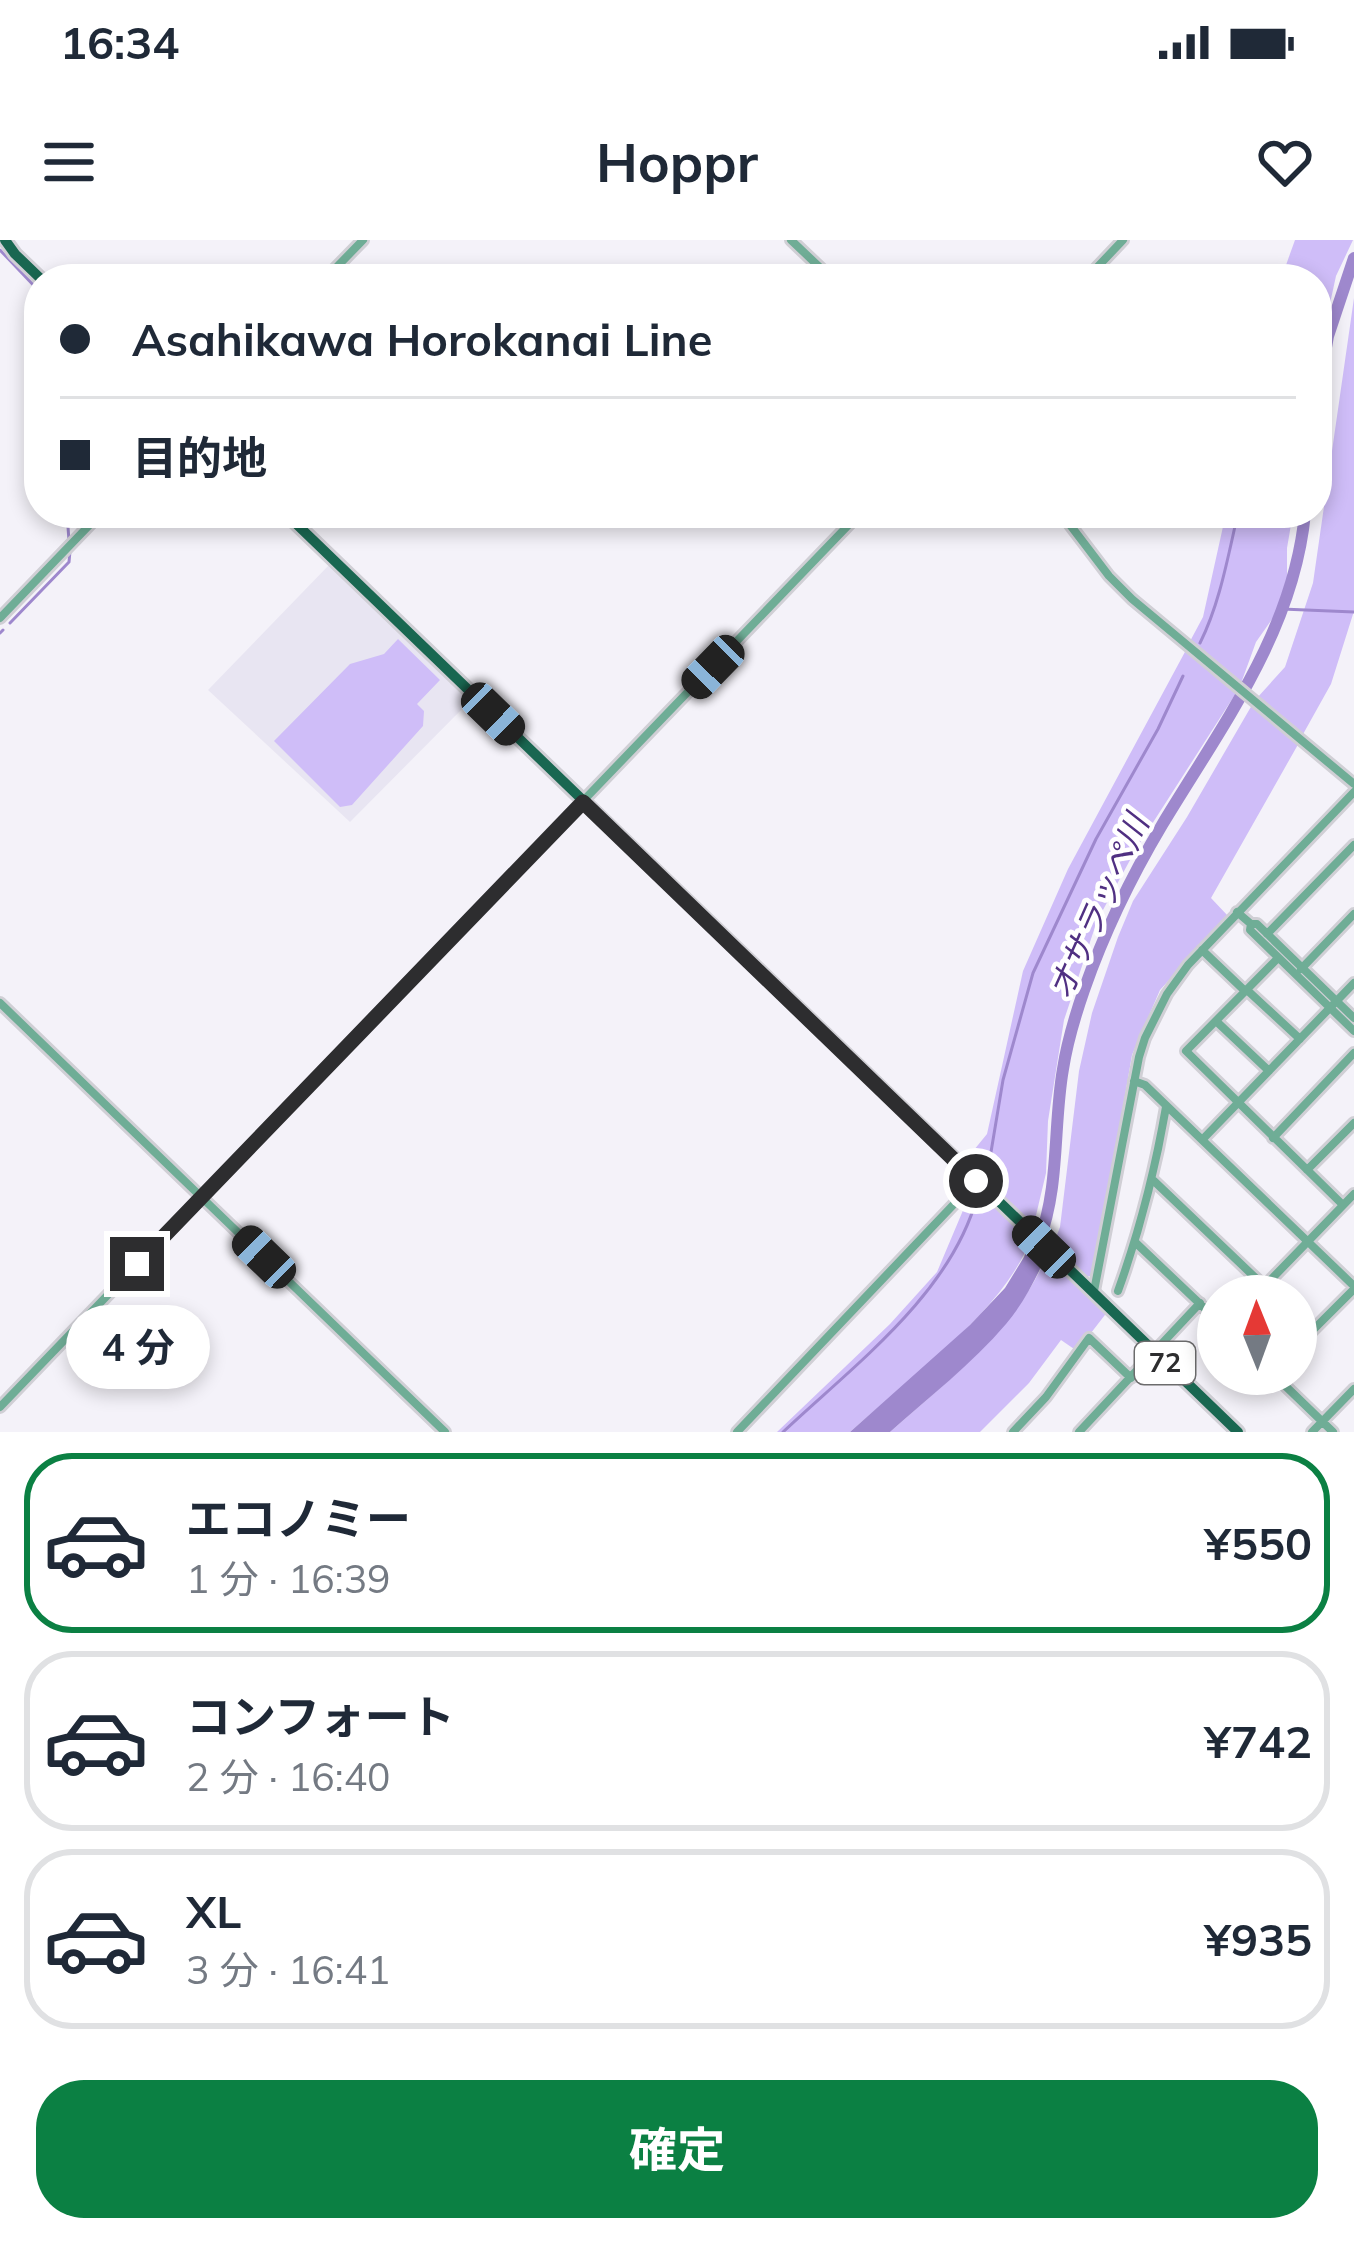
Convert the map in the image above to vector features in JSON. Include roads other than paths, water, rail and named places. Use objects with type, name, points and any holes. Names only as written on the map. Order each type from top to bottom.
[{"type":"main road","points":[[5,240],[25,264]]},
{"type":"main road","name":"72","points":[[300,528],[1238,1432]]},
{"type":"street","points":[[340,264],[363,240]]},
{"type":"street","points":[[791,240],[816,264]]},
{"type":"street","points":[[1101,264],[1124,240]]},
{"type":"street","points":[[0,618],[86,528]]},
{"type":"street","points":[[0,1407],[846,528]]},
{"type":"street","points":[[1072,528],[1132,599],[1354,788],[1166,994],[1145,1038],[1134,1081],[1094,1293]]},
{"type":"street","points":[[1268,934],[1354,845]]},
{"type":"street","points":[[1237,912],[1268,934],[1354,1031]]},
{"type":"street","points":[[1299,971],[1354,914]]},
{"type":"street","points":[[1251,924],[1250,930],[1278,958],[1299,971]]},
{"type":"street","points":[[1202,950],[1300,1039]]},
{"type":"street","points":[[1278,958],[1186,1052],[1343,1205]]},
{"type":"street","points":[[1202,1140],[1354,983]]},
{"type":"street","points":[[0,1003],[446,1432]]},
{"type":"street","points":[[1333,1004],[1354,1018]]},
{"type":"street","points":[[1216,1021],[1269,1071]]},
{"type":"street","points":[[1273,1138],[1354,1053]]},
{"type":"street","points":[[1134,1081],[1145,1085],[1354,1288],[1317,1326]]},
{"type":"street","points":[[1118,1291],[1153,1180],[1166,1106]]},
{"type":"street","points":[[1307,1170],[1354,1123]]},
{"type":"street","points":[[1153,1180],[1242,1275]]},
{"type":"street","points":[[737,1432],[976,1181]]},
{"type":"street","points":[[1276,1275],[1354,1194]]},
{"type":"street","points":[[1136,1243],[1197,1300]]},
{"type":"street","points":[[1079,1432],[1197,1306]]},
{"type":"street","points":[[1012,1432],[1089,1338],[1131,1378]]},
{"type":"street","points":[[1312,1432],[1354,1389]]},
{"type":"street","points":[[1294,1395],[1333,1432]]},
{"type":"waterway","points":[[0,250],[24,275]]},
{"type":"waterway","name":"オサラッペ川","points":[[1332,324],[1354,258]]},
{"type":"waterway","points":[[68,528],[69,541]]},
{"type":"waterway","points":[[1200,643],[1218,596],[1234,528]]},
{"type":"waterway","name":"オサラッペ川","points":[[1039,1241],[1050,1199],[1065,1059],[1084,990],[1140,865],[1270,638],[1286,598],[1303,528]]},
{"type":"waterway","points":[[10,623],[69,562],[70,551]]},
{"type":"waterway","points":[[1282,609],[1354,612]]},
{"type":"waterway","points":[[0,633],[3,630]]},
{"type":"waterway","points":[[984,1180],[1003,1080],[1033,973],[1096,839],[1183,676]]},
{"type":"waterway","points":[[783,1432],[923,1297],[964,1232],[977,1197]]}]
